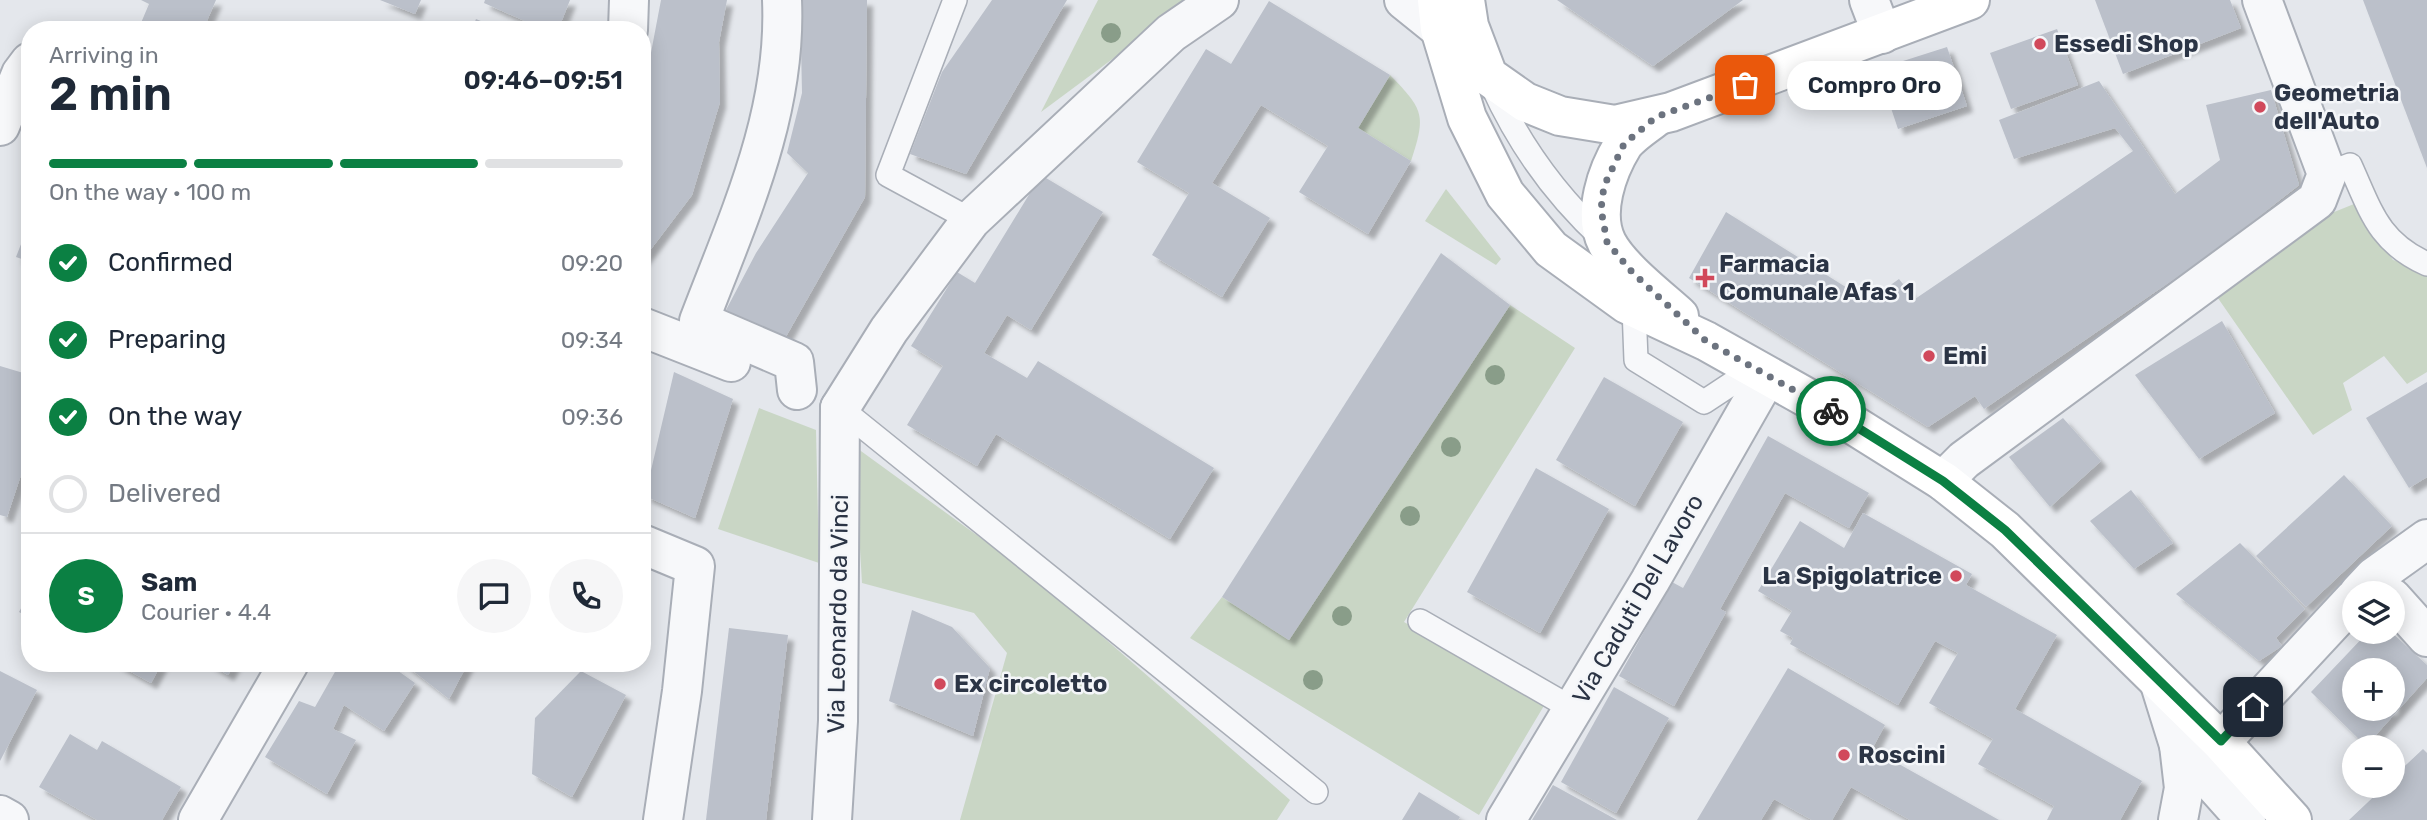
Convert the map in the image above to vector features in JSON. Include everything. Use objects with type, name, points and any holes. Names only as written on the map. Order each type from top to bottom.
[{"type":"main road","points":[[1465,0],[1469,26],[1488,76],[1525,102],[1560,116],[1615,125],[1656,117],[1876,17],[1970,0]]},
{"type":"main road","points":[[1438,14],[1467,118],[1505,194],[1551,249],[1634,308],[1706,341],[1836,414],[1943,481],[2005,530],[2221,741],[2292,820]]},
{"type":"main road","points":[[1656,117],[1624,144],[1604,186],[1601,209],[1607,242],[1632,272],[1706,341]]},
{"type":"street","points":[[628,21],[629,0]]},
{"type":"street","points":[[782,0],[783,33],[777,89],[764,148],[699,321],[794,362],[797,390]]},
{"type":"street","points":[[651,331],[840,408],[889,330],[971,220],[1171,33],[1219,0]]},
{"type":"street","points":[[1404,0],[1438,14]]},
{"type":"street","points":[[1943,481],[1964,460],[2322,187],[2262,0]]},
{"type":"street","points":[[0,126],[21,74]]},
{"type":"street","name":"Via Caduti Del Lavoro","points":[[1506,820],[1573,709],[1761,372]]},
{"type":"street","name":"Via Leonardo da Vinci","points":[[832,820],[838,720],[840,408]]},
{"type":"street","points":[[2384,581],[2427,539]]},
{"type":"street","points":[[651,548],[695,566],[682,691],[663,820]]},
{"type":"street","points":[[2405,619],[2427,637]]},
{"type":"street","points":[[2221,741],[2342,622]]},
{"type":"street","points":[[198,820],[284,672]]},
{"type":"street","points":[[2160,684],[2179,745],[2184,788],[2178,820]]},
{"type":"street","points":[[2179,745],[2246,820]]},
{"type":"street","points":[[0,815],[9,820]]},
{"type":"lane","points":[[955,0],[888,175],[971,220]]},
{"type":"lane","points":[[1488,76],[1540,171],[1573,212],[1607,242]]},
{"type":"lane","points":[[2322,187],[2350,165],[2379,230],[2403,253],[2427,264]]},
{"type":"lane","points":[[1634,308],[1636,360],[1704,402],[1761,372]]},
{"type":"lane","points":[[840,408],[1316,792]]},
{"type":"lane","points":[[1420,621],[1573,709]]},
{"type":"green space","points":[[1098,0],[1192,0],[1041,112]]},
{"type":"green space","points":[[1390,75],[1416,105],[1419,114],[1419,133],[1411,161],[1358,128]]},
{"type":"green space","points":[[1446,189],[1501,259],[1496,265],[1425,221]]},
{"type":"green space","points":[[2354,204],[2393,260],[2427,270],[2427,372],[2407,384],[2384,356],[2343,383],[2352,410],[2313,435],[2213,291],[2302,225]]},
{"type":"green space","points":[[1510,305],[1575,348],[1404,622],[1545,704],[1479,815],[1190,638],[1222,597],[1289,640]]},
{"type":"green space","points":[[759,408],[816,430],[819,563],[718,529]]},
{"type":"green space","points":[[854,446],[1033,576],[1290,800],[1277,820],[960,820],[1007,653],[974,613],[862,583]]},
{"type":"building","points":[[141,0],[216,0],[207,21],[142,21],[149,4]]},
{"type":"building","points":[[380,0],[421,0],[415,14]]},
{"type":"building","points":[[485,0],[570,0],[562,21],[525,21],[484,3]]},
{"type":"building","points":[[661,0],[727,0],[719,42],[720,102],[692,195],[651,249],[651,53]]},
{"type":"building","points":[[800,0],[867,0],[865,197],[784,340],[726,310],[756,253],[808,173],[787,153],[802,93]]},
{"type":"building","points":[[992,0],[1067,0],[966,174],[910,154],[942,72]]},
{"type":"building","points":[[1557,0],[1743,0],[1653,66]]},
{"type":"building","points":[[2095,0],[2230,0],[2241,28],[2123,74]]},
{"type":"building","points":[[2363,0],[2427,0],[2427,168]]},
{"type":"building","points":[[1269,1],[1390,75],[1358,128],[1411,161],[1368,234],[1299,192],[1328,146],[1261,105],[1212,183],[1270,218],[1222,297],[1152,255],[1189,193],[1137,162],[1206,49],[1231,64]]},
{"type":"building","points":[[2057,29],[2078,85],[2011,109],[1990,53]]},
{"type":"building","points":[[1947,47],[1967,106],[1898,129],[1878,69]]},
{"type":"building","points":[[2099,81],[2175,194],[2220,160],[2206,105],[2271,90],[2299,185],[2215,251],[1984,409],[1975,396],[1928,427],[1689,278],[1726,212],[1868,301],[1899,279],[1915,299],[2133,151],[2115,128],[2014,159],[1999,120]]},
{"type":"building","points":[[1041,175],[1103,212],[1031,330],[1007,315],[984,353],[1027,378],[1038,361],[1214,468],[1170,539],[996,434],[977,466],[907,425],[943,366],[911,346],[957,272],[975,283]]},
{"type":"building","points":[[21,244],[21,259],[16,257]]},
{"type":"building","points":[[1441,253],[1510,305],[1289,640],[1222,597]]},
{"type":"building","points":[[2222,321],[2275,413],[2199,459],[2135,375]]},
{"type":"building","points":[[0,366],[21,372],[21,475],[7,517],[0,515]]},
{"type":"building","points":[[674,372],[733,399],[695,518],[651,499],[651,470]]},
{"type":"building","points":[[1604,377],[1683,422],[1635,506],[1556,460]]},
{"type":"building","points":[[2427,382],[2427,477],[2409,488],[2366,418]]},
{"type":"building","points":[[2063,418],[2101,461],[2050,507],[2009,457]]},
{"type":"building","points":[[1768,436],[1869,493],[1849,528],[1785,493],[1720,609],[1726,612],[1674,706],[1619,676],[1672,582],[1683,588]]},
{"type":"building","points":[[1536,468],[1609,509],[1540,633],[1467,592]]},
{"type":"building","points":[[2344,475],[2392,526],[2306,607],[2256,556]]},
{"type":"building","points":[[2131,490],[2173,543],[2134,569],[2090,521]]},
{"type":"building","points":[[1863,513],[1972,574],[1966,585],[2057,635],[2015,709],[2142,781],[2120,820],[2047,820],[2054,806],[1978,764],[1993,739],[1929,703],[1958,653],[1935,641],[1898,705],[1790,644],[1793,638],[1780,631],[1792,611],[1758,591],[1800,521],[1844,548]]},
{"type":"building","points":[[2240,543],[2305,609],[2276,638],[2282,646],[2259,661],[2176,594]]},
{"type":"building","name":"Ex circoletto","points":[[912,610],[952,627],[990,668],[973,736],[889,701]]},
{"type":"building","points":[[729,628],[788,635],[766,820],[706,820]]},
{"type":"building","points":[[2357,644],[2404,644],[2427,665],[2427,678],[2405,703],[2405,658],[2343,658]]},
{"type":"building","points":[[2342,659],[2342,721],[2388,721],[2376,735],[2355,735],[2311,692]]},
{"type":"building","points":[[1788,668],[1885,725],[1872,749],[1999,820],[1910,820],[1851,787],[1832,820],[1812,820],[1774,799],[1761,820],[1697,820]]},
{"type":"building","points":[[0,671],[37,690],[0,761]]},
{"type":"building","points":[[131,672],[157,672],[151,683]]},
{"type":"building","points":[[335,672],[400,672],[415,683],[384,731],[344,705],[333,729],[356,740],[327,794],[265,757],[299,701],[315,707]]},
{"type":"building","points":[[414,672],[463,672],[449,699]]},
{"type":"building","points":[[580,672],[626,695],[572,797],[532,774],[535,718]]},
{"type":"building","points":[[1614,687],[1669,718],[1616,813],[1561,782]]},
{"type":"building","points":[[70,734],[97,750],[102,741],[181,787],[162,820],[97,820],[39,787]]},
{"type":"building","points":[[2423,749],[2427,753],[2427,820],[2349,820],[2372,798],[2405,798],[2405,766]]},
{"type":"building","points":[[1553,785],[1617,820],[1532,820]]},
{"type":"building","points":[[1419,792],[1460,817],[1458,820],[1402,820]]},
{"type":"way so far","points":[[1745,85],[1656,117],[1624,144],[1604,186],[1601,209],[1607,242],[1632,272],[1706,341],[1831,411]]},
{"type":"place","name":"Essedi Shop","points":[[2040,44]]},
{"type":"place","name":"Compro Oro","points":[[1745,85]]},
{"type":"place","name":"Geometria dell'Auto","points":[[2260,107]]},
{"type":"place","name":"Farmacia Comunale Afas 1","points":[[1705,278]]},
{"type":"place","name":"Emi","points":[[1929,356]]},
{"type":"place","name":"La Spigolatrice","points":[[1956,576]]},
{"type":"place","name":"Ex circoletto","points":[[940,684]]},
{"type":"place","name":"Roscini","points":[[1844,755]]},
{"type":"route","points":[[1831,411],[1943,481],[2005,530],[2221,741],[2253,707]]}]
